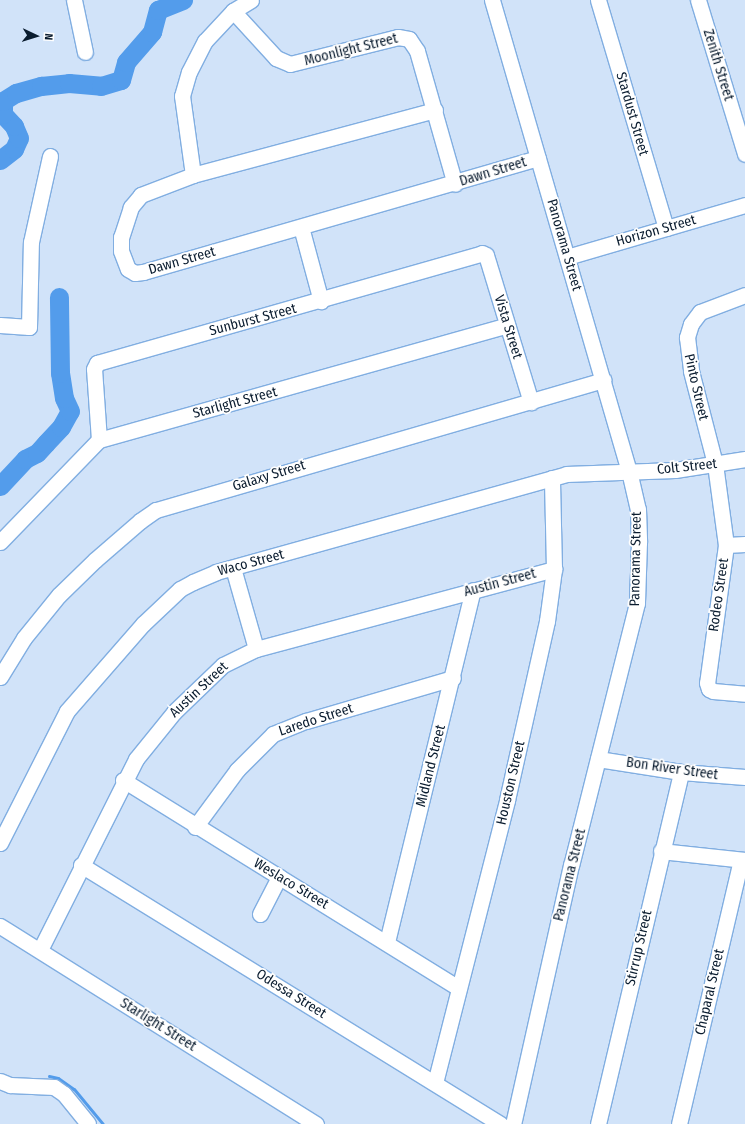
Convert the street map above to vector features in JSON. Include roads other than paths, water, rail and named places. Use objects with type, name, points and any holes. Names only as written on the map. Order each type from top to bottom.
[{"type":"street","points":[[74,0],[85,52]]},
{"type":"street","points":[[193,174],[182,96],[185,84],[197,54],[206,40],[233,11],[251,0]]},
{"type":"street","name":"Panorama Street","points":[[492,0],[604,380],[638,509],[637,603],[571,865],[513,1124]]},
{"type":"street","name":"Stardust Street","points":[[598,0],[666,228]]},
{"type":"street","name":"Zenith Street","points":[[698,0],[745,154]]},
{"type":"street","name":"Moonlight Street","points":[[233,11],[276,58],[290,64],[398,37],[409,39],[417,51],[455,184]]},
{"type":"street","name":"Dawn Street","points":[[435,110],[193,174],[141,195],[131,207],[121,237],[121,251],[131,271],[143,272],[455,184],[538,158]]},
{"type":"street","points":[[0,325],[29,327],[31,242],[50,156]]},
{"type":"street","name":"Horizon Street","points":[[567,257],[745,205]]},
{"type":"street","points":[[301,227],[321,301]]},
{"type":"street","name":"Sunburst Street","points":[[99,440],[95,365],[484,253]]},
{"type":"street","name":"Vista Street","points":[[484,253],[531,402]]},
{"type":"street","name":"Pinto Street","points":[[715,464],[690,371],[687,337],[691,324],[700,312],[745,295]]},
{"type":"street","name":"Starlight Street","points":[[99,440],[507,325]]},
{"type":"street","name":"Galaxy Street","points":[[0,677],[24,638],[59,596],[117,541],[156,510],[362,448],[531,402],[604,380]]},
{"type":"street","points":[[0,542],[99,440]]},
{"type":"street","name":"Colt Street","points":[[628,471],[676,470],[745,459]]},
{"type":"street","name":"Rodeo Street","points":[[715,464],[726,545],[707,683],[709,689],[713,691],[745,694]]},
{"type":"street","name":"Waco Street","points":[[0,843],[72,703],[143,624],[180,589],[204,576],[566,474],[628,471]]},
{"type":"street","name":"Houston Street","points":[[435,1083],[507,800],[547,621],[554,568],[552,478]]},
{"type":"street","points":[[726,545],[745,544]]},
{"type":"street","points":[[233,568],[256,649]]},
{"type":"street","name":"Austin Street","points":[[40,950],[123,780],[154,736],[193,692],[224,665],[256,649],[554,568]]},
{"type":"street","name":"Midland Street","points":[[387,942],[453,678],[473,590]]},
{"type":"street","name":"Laredo Street","points":[[195,827],[237,770],[273,734],[306,720],[453,678]]},
{"type":"street","name":"Bon River Street","points":[[598,759],[681,772],[745,777]]},
{"type":"street","name":"Stirrup Street","points":[[598,1124],[661,850],[681,772]]},
{"type":"street","name":"Weslaco Street","points":[[123,780],[195,827],[387,942],[459,988]]},
{"type":"street","points":[[661,850],[743,860]]},
{"type":"street","name":"Chaparal Street","points":[[679,1124],[743,860]]},
{"type":"street","name":"Odessa Street","points":[[81,865],[500,1124]]},
{"type":"street","points":[[260,914],[279,877]]},
{"type":"street","name":"Starlight Street","points":[[0,926],[316,1124]]},
{"type":"street","points":[[0,1081],[10,1085],[54,1087],[64,1094],[88,1124]]},
{"type":"waterway","points":[[0,160],[14,149],[19,138],[14,126],[3,114],[3,101],[16,93],[41,86],[69,83],[101,86],[121,80],[126,62],[152,32],[158,10],[183,0]]},
{"type":"waterway","points":[[0,486],[25,459],[37,453],[61,427],[70,411],[64,398],[60,373],[59,297]]},
{"type":"waterway","points":[[49,1076],[58,1078],[74,1089],[103,1124]]}]
